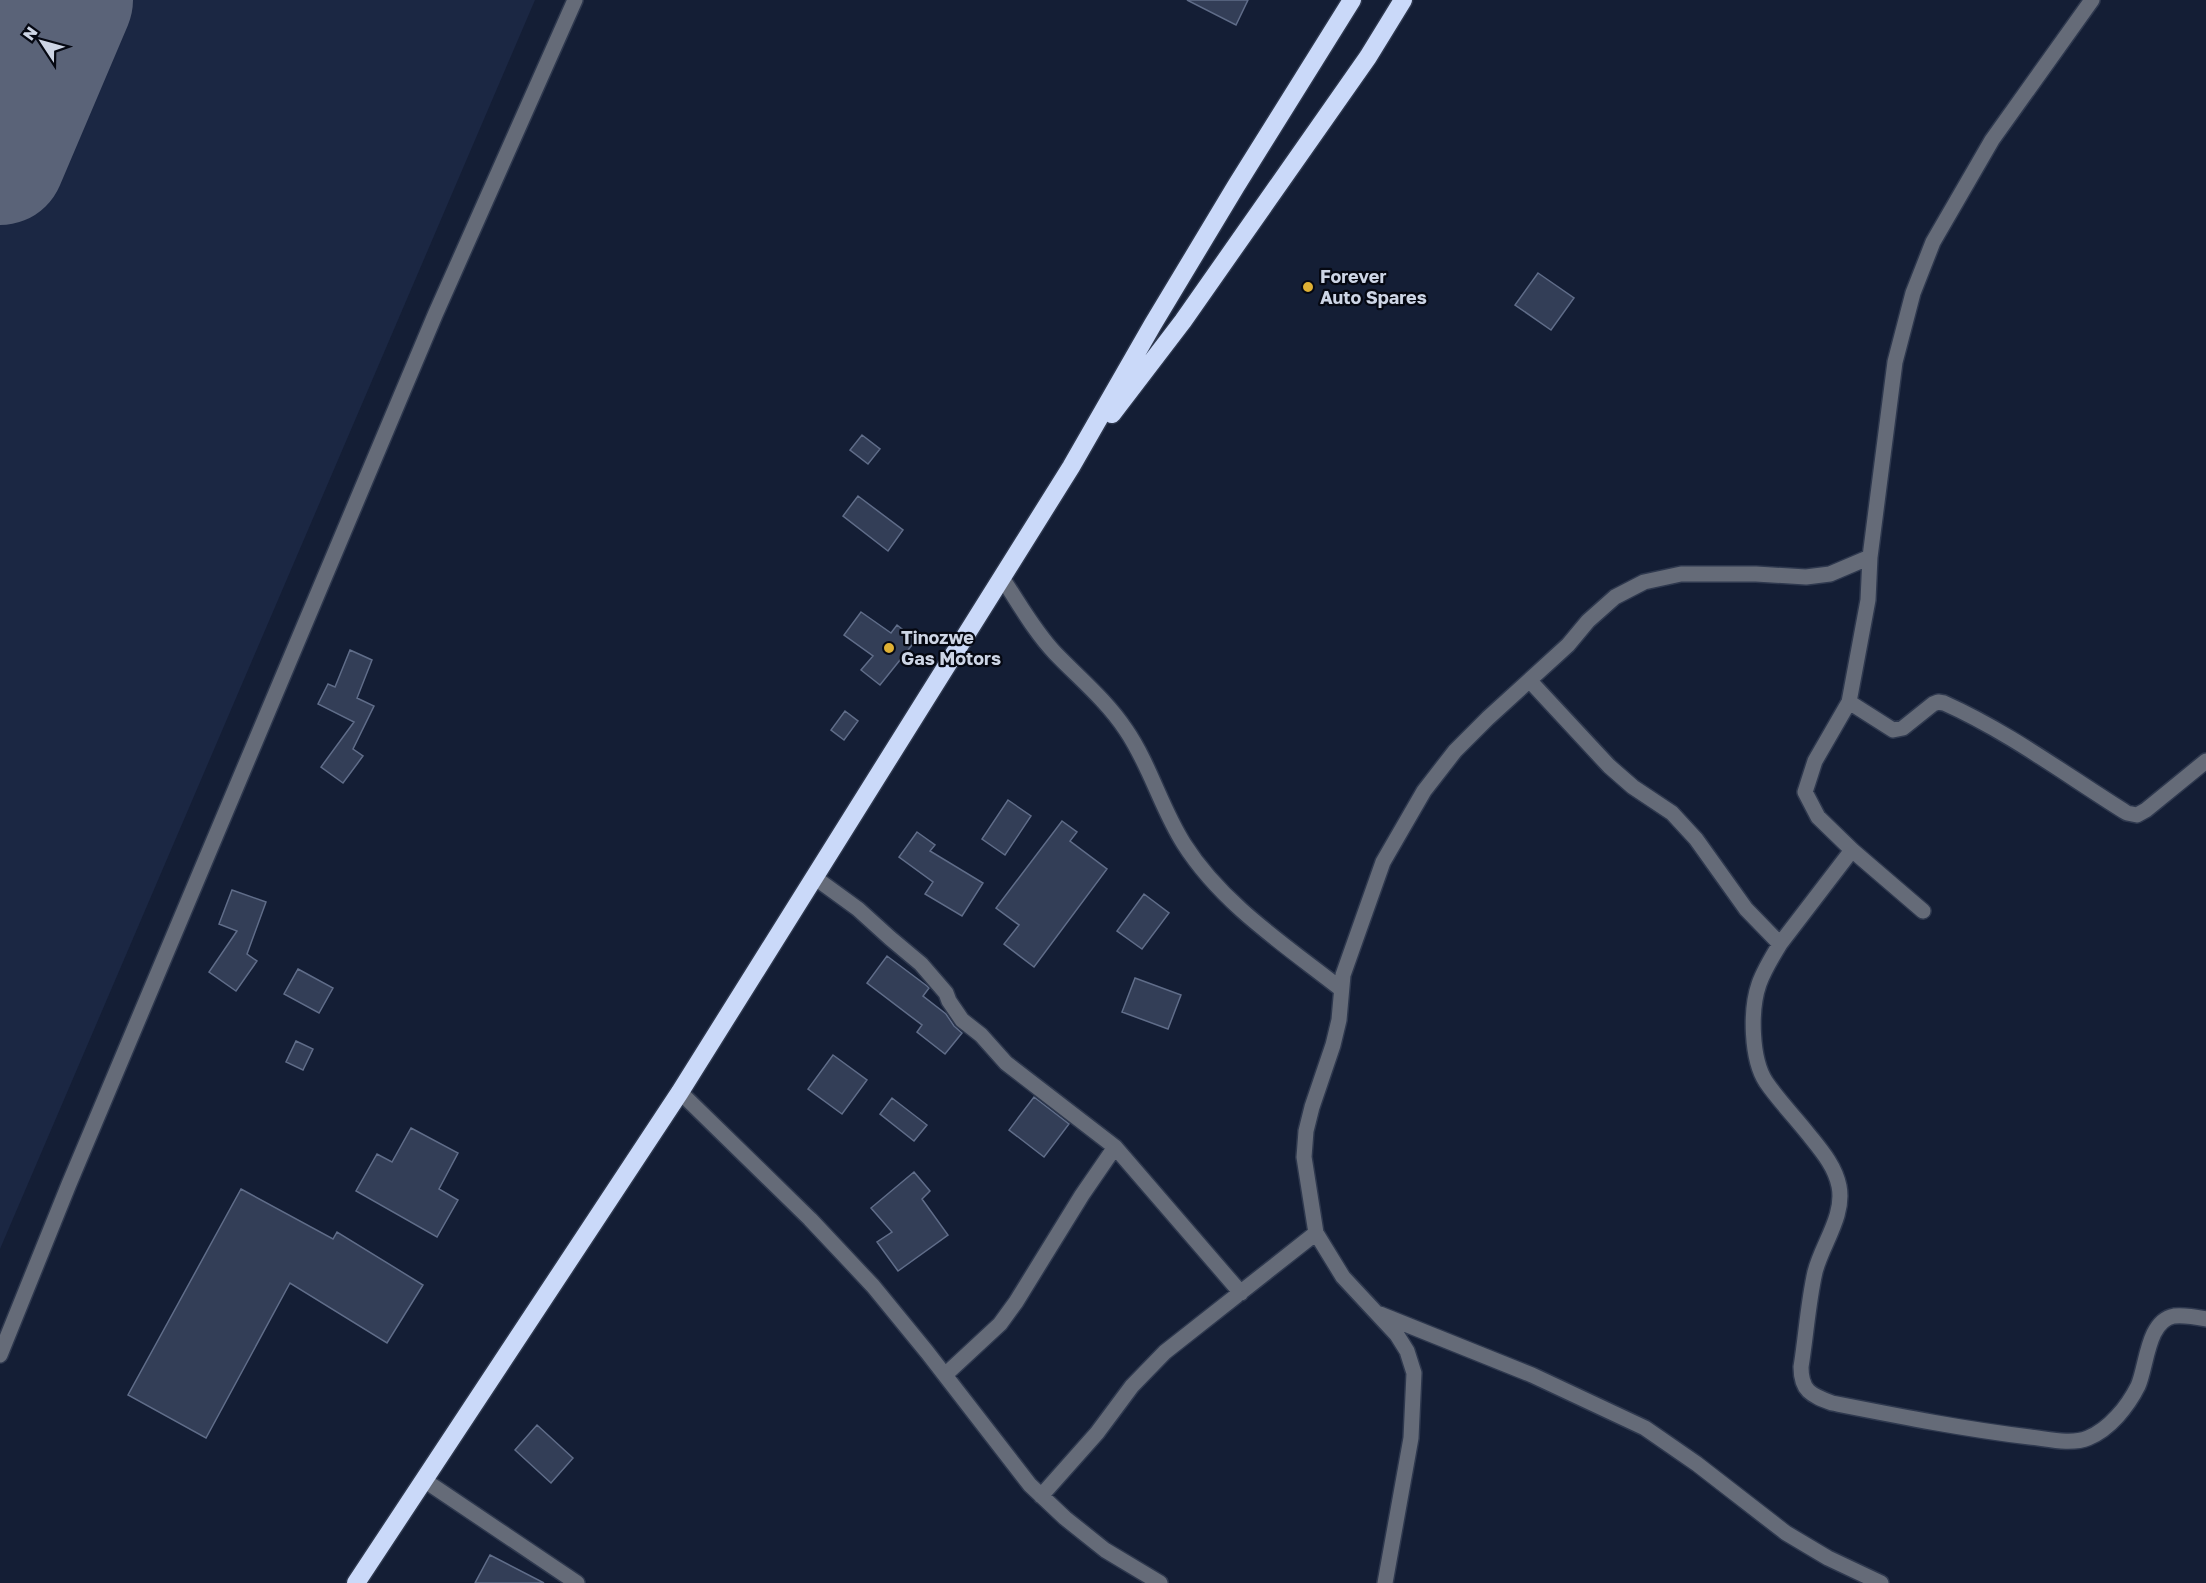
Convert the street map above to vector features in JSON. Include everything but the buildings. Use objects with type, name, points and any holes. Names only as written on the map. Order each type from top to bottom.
[{"type":"highway","points":[[356,1583],[680,1092],[1071,467],[1200,245],[1352,0]]},
{"type":"highway","points":[[1071,467],[1197,302],[1368,57],[1403,0]]},
{"type":"street","points":[[0,1355],[69,1184],[435,315],[575,0]]},
{"type":"street","points":[[1923,911],[1852,850],[1818,817],[1805,792],[1815,761],[1849,702],[1868,600],[1870,557],[1895,362],[1913,293],[1929,252],[1959,194],[1992,140],[2092,0]]},
{"type":"street","points":[[1385,1583],[1411,1438],[1414,1372],[1407,1351],[1397,1335],[1343,1277],[1316,1233],[1304,1157],[1311,1107],[1333,1045],[1339,1020],[1341,988],[1361,920],[1383,862],[1424,791],[1455,751],[1615,597],[1644,582],[1681,574],[1806,577],[1830,574],[1870,557]]},
{"type":"street","points":[[1002,579],[1053,651],[1110,708],[1127,731],[1183,842],[1203,871],[1242,910],[1341,988]]},
{"type":"street","points":[[1530,681],[1609,766],[1633,787],[1672,813],[1696,839],[1746,909],[1780,944]]},
{"type":"street","points":[[1849,702],[1893,730],[1903,728],[1938,702],[1944,703],[2007,735],[2127,813],[2137,814],[2146,810],[2206,761]]},
{"type":"street","points":[[1852,850],[1780,944],[1763,973],[1755,1004],[1754,1040],[1757,1063],[1766,1081],[1825,1156],[1837,1177],[1839,1187],[1840,1198],[1837,1214],[1814,1280],[1801,1367],[1804,1388],[1818,1398],[1832,1403],[1965,1429],[2069,1441],[2087,1438],[2102,1430],[2127,1404],[2138,1384],[2151,1338],[2161,1324],[2172,1316],[2206,1319]]},
{"type":"street","points":[[814,877],[858,909],[921,964],[946,993],[962,1020],[981,1035],[1006,1063],[1115,1147],[1241,1293]]},
{"type":"street","points":[[680,1092],[810,1219],[873,1286],[1030,1485],[1065,1518],[1105,1550],[1160,1583]]},
{"type":"street","points":[[945,1375],[999,1324],[1016,1302],[1082,1195],[1115,1147]]},
{"type":"street","points":[[1041,1496],[1098,1433],[1145,1372],[1165,1352],[1316,1233]]},
{"type":"street","points":[[1375,1312],[1532,1375],[1645,1428],[1697,1464],[1786,1533],[1828,1558],[1881,1583]]},
{"type":"street","points":[[424,1480],[577,1583]]},
{"type":"shaded area","points":[[0,0],[535,0],[0,1249]]},
{"type":"runway","points":[[0,160],[68,0]]},
{"type":"place","name":"Forever Auto Spares","points":[[1308,287]]},
{"type":"place","name":"Tinozwe Gas Motors","points":[[889,648]]}]
